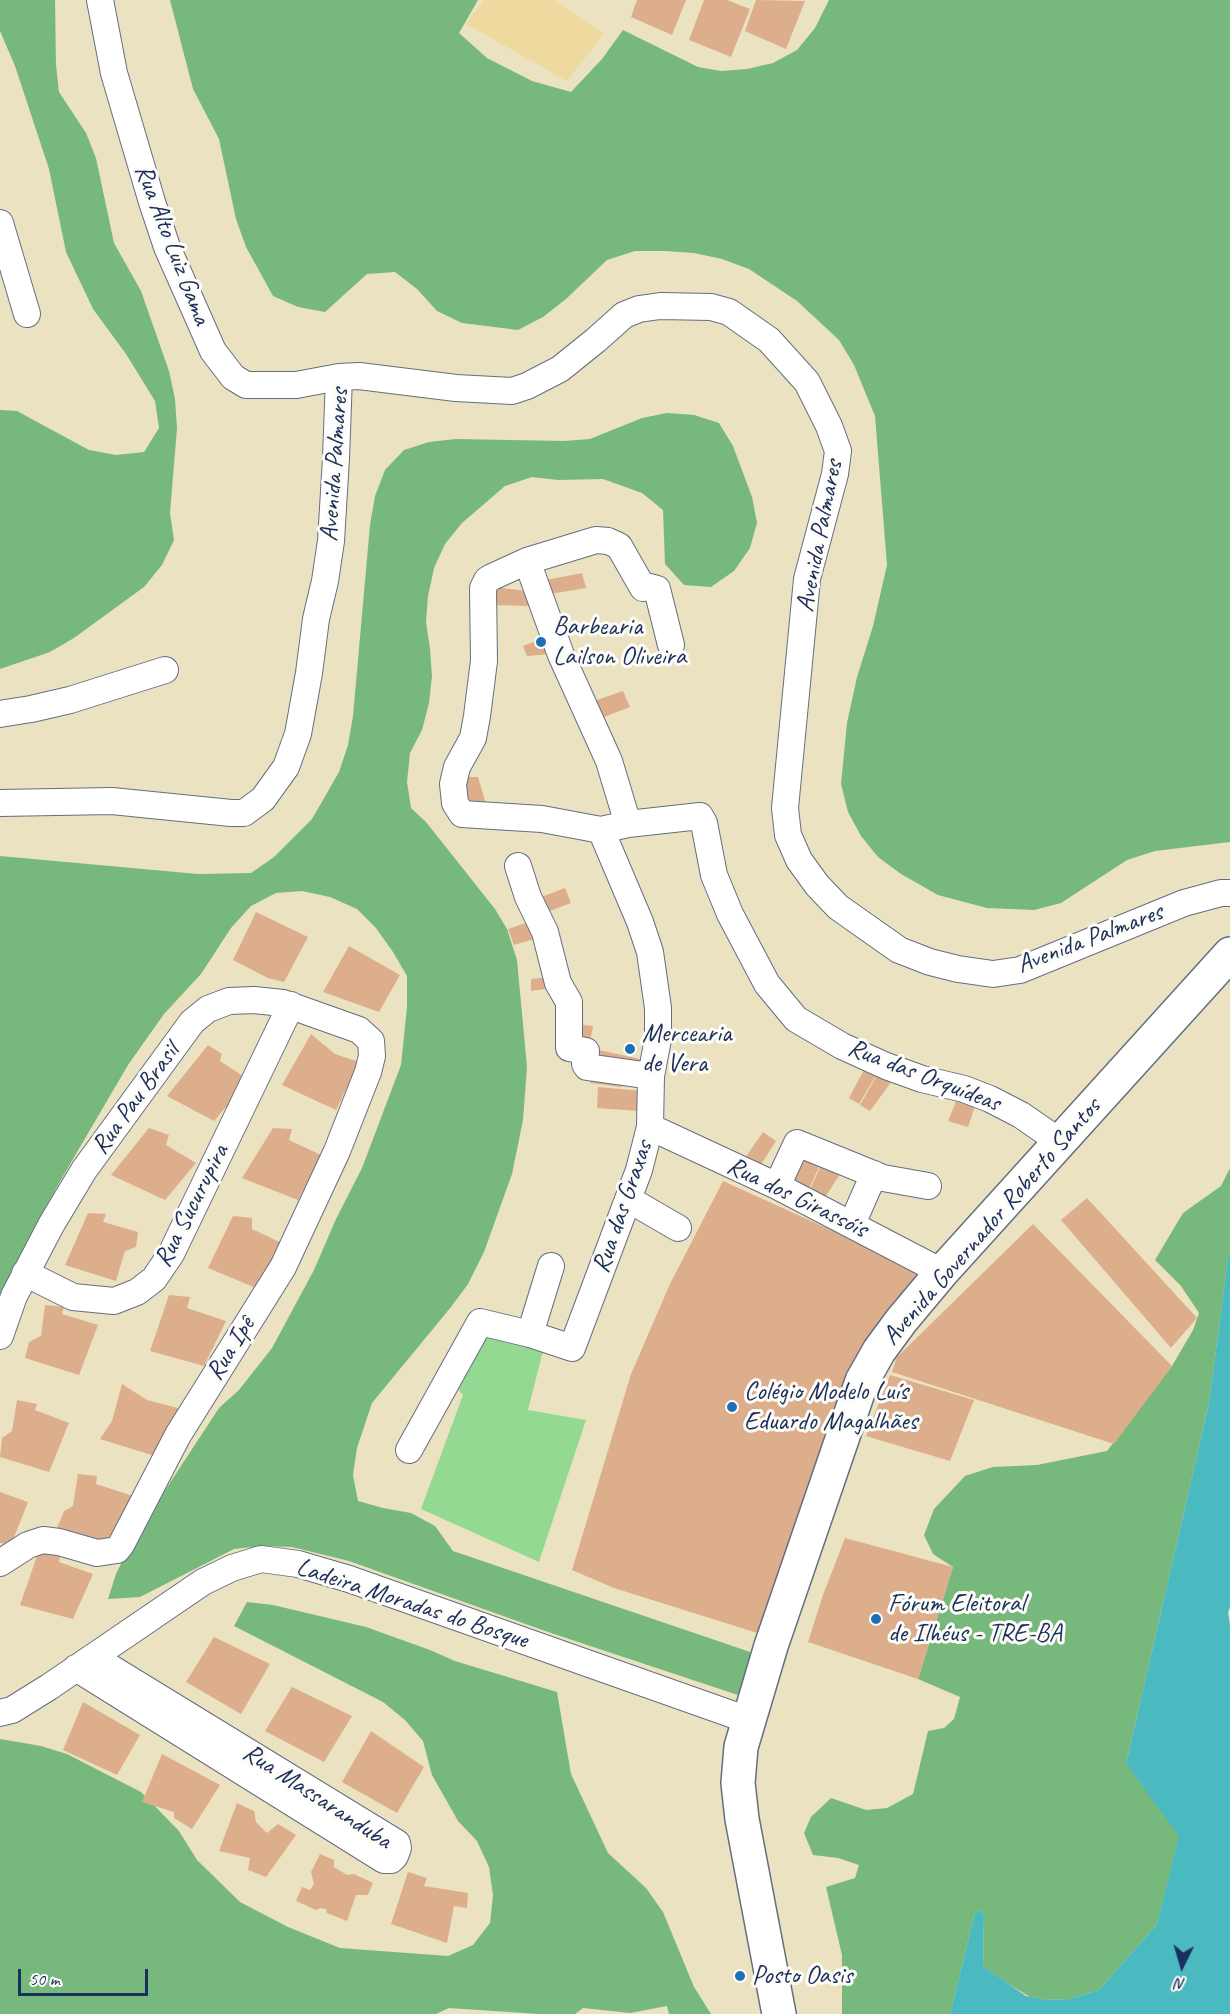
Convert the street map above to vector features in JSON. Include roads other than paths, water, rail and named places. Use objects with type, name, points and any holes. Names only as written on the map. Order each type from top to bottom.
[{"type":"main road","name":"Avenida Governador Roberto Santos","points":[[779,2014],[742,1819],[738,1783],[741,1747],[771,1646],[862,1380],[900,1321],[942,1272],[1230,954]]},
{"type":"street","name":"Rua Alto Luiz Gama","points":[[100,0],[114,73],[152,202],[178,274],[213,351],[233,376],[246,385],[296,386],[339,377]]},
{"type":"street","points":[[0,223],[27,314]]},
{"type":"street","name":"Avenida Palmares","points":[[0,803],[112,801],[244,813],[263,799],[286,768],[298,734],[309,673],[316,619],[331,541],[339,377],[359,376],[456,388],[512,391],[536,382],[560,369],[624,315],[639,309],[660,306],[703,306],[729,312],[769,340],[807,381],[829,426],[838,451],[835,474],[807,579],[785,808],[788,835],[799,860],[817,885],[838,906],[899,950],[930,962],[993,974],[1020,970],[1184,903],[1230,892]]},
{"type":"street","points":[[527,561],[557,646],[609,761],[628,824],[601,830],[542,819],[462,814],[455,803],[453,784],[457,767],[473,738],[477,716],[484,661],[483,588],[487,580],[527,561],[596,540],[608,541],[619,546],[643,588],[657,589],[671,645]]},
{"type":"street","points":[[0,714],[70,700],[165,670]]},
{"type":"street","name":"Rua das Orquídeas","points":[[628,824],[700,816],[704,823],[714,875],[730,914],[767,984],[796,1019],[842,1046],[886,1066],[990,1099],[1022,1115],[1060,1142]]},
{"type":"street","name":"Rua das Graxas","points":[[409,1450],[480,1322],[530,1334],[572,1348],[639,1170],[650,1127],[651,1076],[658,1039],[658,1008],[650,951],[601,830]]},
{"type":"street","points":[[518,866],[528,897],[545,933],[558,983],[569,1002],[568,1048],[586,1051],[587,1068],[651,1076]]},
{"type":"street","name":"Rua Pau Brasil","points":[[0,1336],[25,1273],[84,1170],[192,1022],[208,1009],[229,1001],[254,1000],[291,1005],[359,1030]]},
{"type":"street","name":"Rua Sucurupira","points":[[25,1273],[73,1297],[114,1300],[137,1292],[154,1280],[171,1254],[291,1005]]},
{"type":"street","name":"Rua Ipê","points":[[0,1563],[28,1545],[43,1540],[59,1542],[97,1553],[117,1550],[121,1545],[178,1435],[283,1267],[298,1236],[337,1150],[368,1072],[372,1056],[371,1041],[359,1030]]},
{"type":"street","name":"Rua dos Girassóis","points":[[650,1127],[777,1186],[942,1272]]},
{"type":"street","points":[[777,1186],[797,1143],[884,1178],[928,1186]]},
{"type":"street","points":[[852,1224],[874,1174]]},
{"type":"street","points":[[628,1199],[678,1228]]},
{"type":"street","points":[[530,1334],[550,1266]]},
{"type":"street","name":"Ladeira Moradas do Bosque","points":[[0,1713],[12,1710],[203,1582],[232,1568],[261,1559],[298,1564],[350,1579],[748,1720]]},
{"type":"street","name":"Rua Massaranduba","points":[[84,1662],[313,1804]]},
{"type":"water","points":[[1230,1256],[1230,1607],[1228,1613],[1230,1625],[1230,2014],[950,2014],[975,1913],[980,1910],[984,1915],[983,1966],[1026,1996],[1047,2000],[1069,1999],[1099,1990],[1157,1924],[1179,1836],[1126,1764],[1209,1403]]},
{"type":"place","name":"Barbearia Lailson Oliveira","points":[[541,642]]},
{"type":"place","name":"Mercearia de Vera","points":[[630,1049]]},
{"type":"place","name":"Colégio Modelo Luís Eduardo Magalhães","points":[[732,1407]]},
{"type":"place","name":"Fórum Eleitoral de Ilhéus - TRE-BA","points":[[876,1619]]},
{"type":"place","name":"Posto Oasis","points":[[740,1976]]}]
